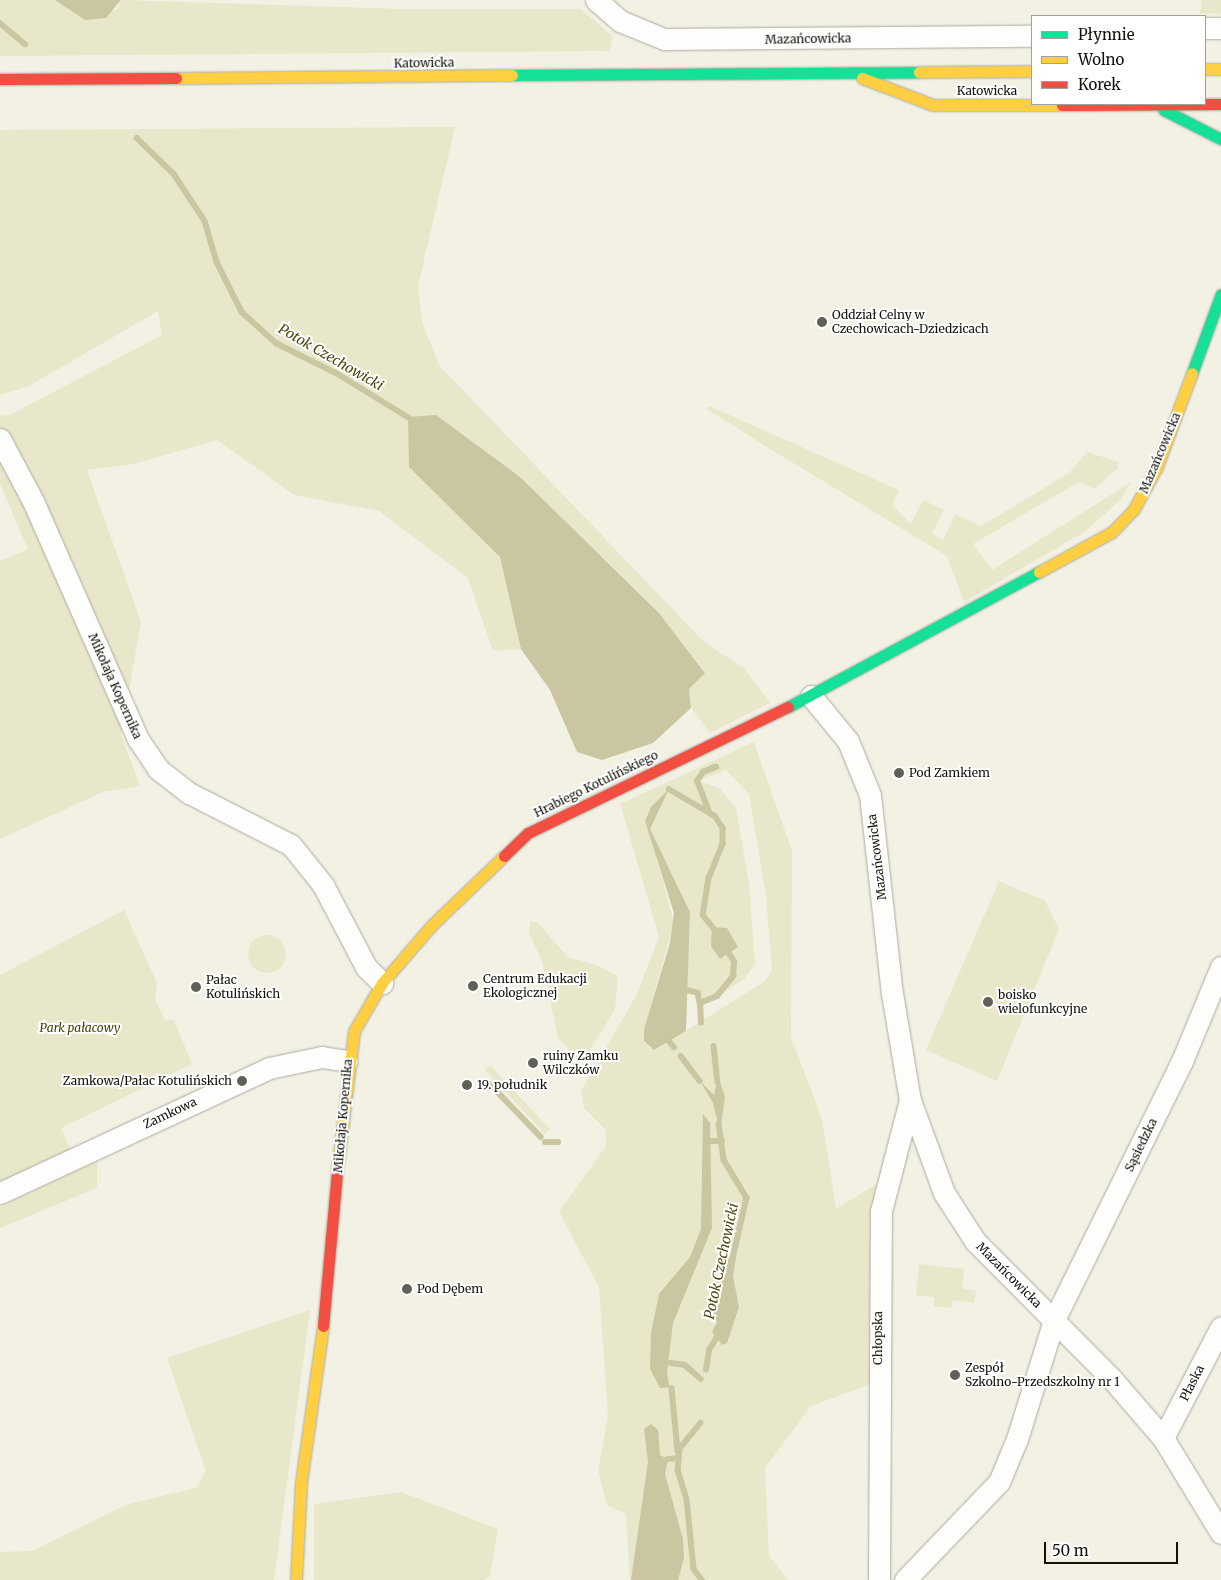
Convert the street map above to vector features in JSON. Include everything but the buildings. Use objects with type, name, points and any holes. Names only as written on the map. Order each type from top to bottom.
[{"type":"street","name":"Mazańcowicka","points":[[596,0],[620,21],[664,39],[1031,36]]},
{"type":"street","points":[[1206,28],[1221,28]]},
{"type":"street","points":[[1206,69],[1221,69]]},
{"type":"street","name":"Katowicka","points":[[0,79],[1031,71]]},
{"type":"street","name":"Katowicka","points":[[849,72],[932,105],[1151,105]]},
{"type":"street","name":"Katowicka","points":[[1206,104],[1221,104]]},
{"type":"street","points":[[1151,105],[1191,120],[1221,139]]},
{"type":"street","name":"Mazańcowicka","points":[[1221,294],[1157,467],[1124,521],[1086,550],[811,696],[848,741],[870,795],[892,993],[910,1100],[944,1193],[975,1241],[1054,1320],[1163,1438],[1221,1533]]},
{"type":"street","name":"Mikołaja Kopernika","points":[[0,440],[33,502],[138,739],[158,769],[189,793],[291,845],[322,885],[366,967],[382,983],[354,1031],[347,1061],[325,1309],[301,1483],[296,1580]]},
{"type":"street","name":"Hrabiego Kotulińskiego","points":[[382,983],[432,925],[528,833],[811,696]]},
{"type":"street","name":"Sąsiedzka","points":[[1054,1320],[1182,1061],[1221,967]]},
{"type":"street","name":"Zamkowa","points":[[0,1193],[269,1068],[322,1057],[347,1061]]},
{"type":"street","name":"Chłopska","points":[[879,1580],[881,1211],[910,1100]]},
{"type":"street","points":[[906,1580],[999,1482],[1018,1439],[1054,1320]]},
{"type":"street","name":"Płaska","points":[[1163,1438],[1221,1327]]},
{"type":"green space","points":[[0,0],[55,0],[85,20],[117,9],[121,0],[404,9],[581,9],[612,36],[610,51],[0,56]]},
{"type":"green space","points":[[1202,0],[1221,0],[1221,14],[1200,13]]},
{"type":"green space","points":[[455,127],[418,286],[422,322],[439,365],[704,642],[744,668],[770,703],[710,733],[691,708],[689,689],[705,672],[659,613],[604,558],[409,467],[501,557],[521,649],[493,651],[468,578],[379,511],[294,495],[217,440],[133,464],[87,470],[141,622],[121,734],[140,786],[103,792],[0,839],[0,561],[28,549],[0,484],[0,415],[8,416],[162,335],[158,311],[29,386],[0,395],[0,130]]},
{"type":"green space","points":[[709,406],[899,490],[892,505],[911,524],[923,500],[944,510],[932,533],[943,540],[955,514],[981,526],[1069,473],[1087,452],[1119,462],[1118,468],[1094,489],[1079,482],[973,544],[992,570],[1131,482],[1122,498],[1086,531],[964,602],[947,556],[765,446],[707,409]]},
{"type":"green space","points":[[754,742],[792,851],[791,1037],[822,1119],[836,1209],[881,1181],[871,1384],[811,1406],[765,1468],[769,1556],[788,1580],[630,1580],[626,1514],[607,1505],[598,1470],[608,1416],[599,1287],[559,1212],[606,1146],[606,1130],[584,1108],[581,1091],[637,994],[659,936],[620,804]],"holes":[[[726,770],[749,794],[766,896],[772,970],[765,981],[657,1049],[650,1048],[644,1041],[644,1029],[674,923],[650,832],[690,912],[687,990],[698,993],[700,1003],[713,1000],[744,979],[755,964],[749,884],[736,808],[719,788],[698,781]],[[667,791],[649,828],[646,815]]]},
{"type":"green space","name":"boisko wielofunkcyjne","points":[[999,881],[1045,901],[1059,929],[997,1081],[926,1050]]},
{"type":"green space","name":"Park pałacowy","points":[[124,910],[157,983],[155,999],[165,1020],[174,1020],[192,1064],[61,1128],[71,1152],[0,1184],[0,975]]},
{"type":"green space","points":[[530,922],[537,922],[568,957],[597,965],[618,976],[615,1010],[585,1057],[576,1057],[558,1038],[542,962],[529,932]]},
{"type":"green space","points":[[267,935],[281,940],[286,954],[281,968],[267,973],[253,968],[248,954],[253,940]]},
{"type":"green space","points":[[490,1065],[550,1129],[545,1134],[485,1070]]},
{"type":"green space","points":[[97,1161],[97,1188],[0,1228],[0,1207]]},
{"type":"green space","points":[[919,1264],[964,1269],[962,1288],[976,1291],[974,1303],[953,1300],[951,1308],[934,1306],[934,1297],[916,1295]]},
{"type":"green space","points":[[310,1310],[274,1580],[0,1580],[0,1552],[32,1551],[128,1504],[196,1488],[206,1471],[167,1358]]},
{"type":"green space","points":[[401,1492],[498,1529],[490,1576],[484,1580],[314,1580],[314,1504]]},
{"type":"shaded area","points":[[55,0],[121,0],[106,18],[85,20]]},
{"type":"shaded area","points":[[436,415],[520,477],[659,613],[705,673],[689,689],[691,708],[653,743],[602,760],[577,752],[550,690],[521,649],[500,557],[409,467],[408,417]]},
{"type":"shaded area","points":[[669,789],[650,829],[690,912],[686,1031],[654,1050],[644,1041],[644,1029],[670,943],[674,913],[645,821],[651,807]]},
{"type":"shaded area","points":[[712,927],[727,928],[738,947],[720,959],[711,946]]},
{"type":"shaded area","points":[[718,1076],[725,1097],[720,1132],[713,1103],[700,1081],[714,1095]]},
{"type":"shaded area","points":[[703,1114],[710,1123],[712,1228],[673,1323],[667,1373],[669,1385],[674,1387],[660,1388],[650,1369],[651,1333],[659,1294],[690,1257],[701,1229]]},
{"type":"shaded area","points":[[730,1256],[736,1258],[733,1276],[739,1307],[727,1343],[722,1345],[712,1332],[717,1322],[707,1305],[720,1303],[717,1281]]},
{"type":"shaded area","points":[[651,1424],[658,1430],[660,1455],[668,1459],[665,1474],[683,1539],[684,1558],[678,1580],[631,1580],[648,1462],[644,1429]]},
{"type":"waterway","name":"Potok Czechowicki","points":[[0,23],[25,44]]},
{"type":"waterway","name":"Potok Czechowicki","points":[[137,138],[174,174],[205,221],[217,262],[242,312],[276,343],[338,374],[408,417]]},
{"type":"waterway","points":[[709,812],[697,781],[703,772],[716,767],[711,769]]},
{"type":"waterway","name":"Potok Czechowicki","points":[[669,789],[715,816],[723,828],[723,844],[709,878],[703,915],[717,932]]},
{"type":"waterway","name":"Potok Czechowicki","points":[[701,1023],[700,1003],[717,996],[733,976],[734,962],[725,947]]},
{"type":"waterway","points":[[687,990],[698,993],[700,1003]]},
{"type":"waterway","points":[[669,1041],[674,1047]]},
{"type":"waterway","name":"Potok Czechowicki","points":[[714,1046],[718,1082]]},
{"type":"waterway","points":[[681,1056],[700,1081]]},
{"type":"waterway","points":[[491,1085],[541,1137]]},
{"type":"waterway","name":"Potok Czechowicki","points":[[719,1124],[724,1160],[747,1198],[732,1263]]},
{"type":"waterway","points":[[708,1141],[722,1141]]},
{"type":"waterway","points":[[545,1142],[558,1142]]},
{"type":"waterway","name":"Potok Czechowicki","points":[[706,1370],[709,1350],[719,1334]]},
{"type":"waterway","points":[[671,1363],[685,1365],[701,1379]]},
{"type":"waterway","points":[[672,1388],[678,1452]]},
{"type":"waterway","name":"Potok Czechowicki","points":[[701,1423],[680,1449],[678,1470],[687,1499],[694,1569],[702,1580]]},
{"type":"waterway","points":[[668,1459],[679,1458]]},
{"type":"traffic: fast","points":[[512,75],[919,72]]},
{"type":"traffic: fast","points":[[1164,110],[1221,139]]},
{"type":"traffic: fast","points":[[1192,373],[1221,294]]},
{"type":"traffic: fast","points":[[788,707],[1039,572]]},
{"type":"traffic: slow","points":[[1206,69],[1221,69]]},
{"type":"traffic: slow","points":[[919,72],[1031,71]]},
{"type":"traffic: slow","points":[[176,78],[512,75]]},
{"type":"traffic: slow","points":[[862,78],[933,105],[1062,105]]},
{"type":"traffic: slow","points":[[1039,572],[1112,532],[1134,509],[1157,467],[1192,373]]},
{"type":"traffic: slow","points":[[338,1162],[354,1031],[382,983],[432,925],[504,856]]},
{"type":"traffic: slow","points":[[296,1580],[301,1483],[323,1326]]},
{"type":"traffic: jam","points":[[0,79],[176,78]]},
{"type":"traffic: jam","points":[[1206,104],[1221,104]]},
{"type":"traffic: jam","points":[[504,856],[528,833],[788,707]]},
{"type":"traffic: jam","points":[[323,1326],[338,1162]]},
{"type":"place","name":"Oddział Celny w Czechowicach-Dziedzicach","points":[[822,322]]},
{"type":"place","name":"Pod Zamkiem","points":[[899,773]]},
{"type":"place","name":"Centrum Edukacji Ekologicznej","points":[[473,986]]},
{"type":"place","name":"Pałac Kotulińskich","points":[[196,987]]},
{"type":"place","name":"boisko wielofunkcyjne","points":[[988,1002]]},
{"type":"place","name":"ruiny Zamku Wilczków","points":[[533,1063]]},
{"type":"place","name":"Zamkowa/Pałac Kotulińskich","points":[[242,1081]]},
{"type":"place","name":"19. południk","points":[[467,1085]]},
{"type":"place","name":"Pod Dębem","points":[[407,1289]]},
{"type":"place","name":"Zespół Szkolno-Przedszkolny nr 1","points":[[955,1375]]}]
